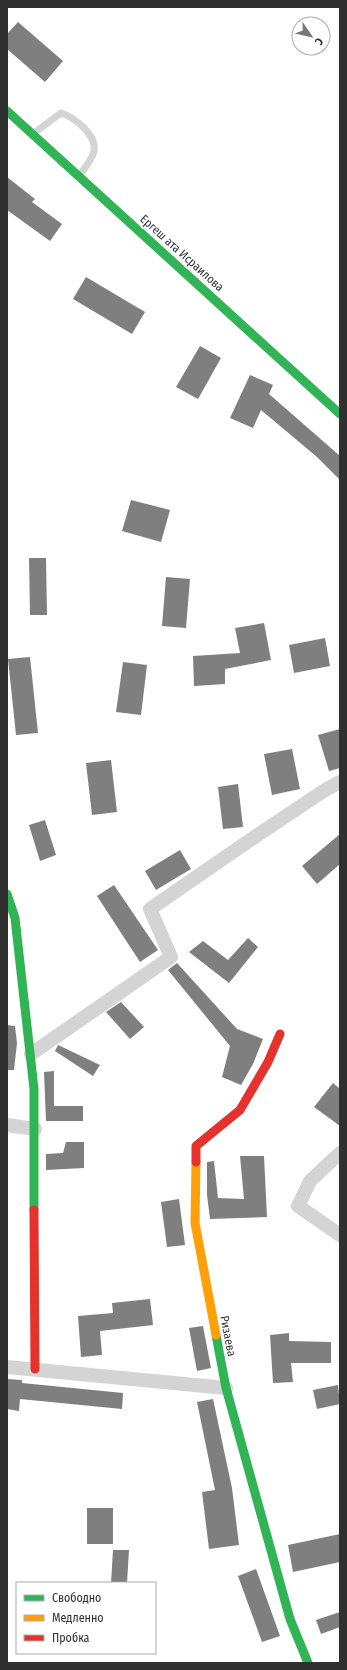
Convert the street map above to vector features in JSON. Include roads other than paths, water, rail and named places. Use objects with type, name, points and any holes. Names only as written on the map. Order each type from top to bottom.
[{"type":"street","name":"Ергеш ата Исраилова","points":[[7,111],[340,414]]},
{"type":"street","points":[[31,1054],[171,957],[150,909],[262,832],[325,790],[340,782]]},
{"type":"street","points":[[7,894],[15,918],[34,1089],[35,1369]]},
{"type":"street","name":"Ризаева","points":[[280,1034],[268,1062],[240,1110],[196,1146],[195,1224],[226,1388],[290,1620],[308,1663]]},
{"type":"street","points":[[7,1125],[34,1129]]},
{"type":"street","points":[[340,1153],[310,1181],[298,1206],[340,1235]]},
{"type":"street","points":[[7,1366],[226,1388]]},
{"type":"lane","points":[[33,134],[61,113],[68,115],[81,126],[93,139],[94,152],[79,177]]}]
